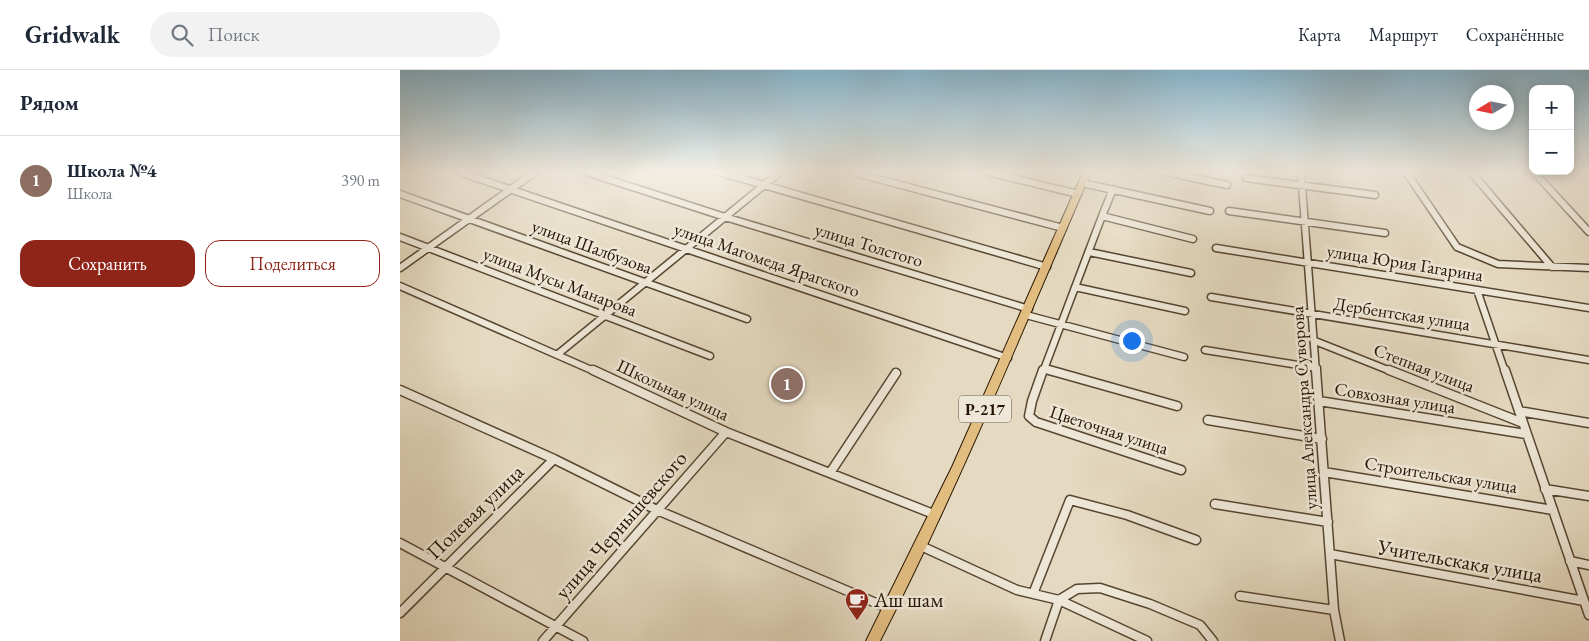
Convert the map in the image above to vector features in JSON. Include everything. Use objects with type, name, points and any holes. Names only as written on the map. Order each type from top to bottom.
[{"type":"highway","name":"Р-217","points":[[874,641],[921,546],[1008,358],[1076,199]]},
{"type":"street","name":"улица Шалбузова","points":[[413,199],[746,319]]},
{"type":"street","points":[[400,268],[497,199]]},
{"type":"street","name":"улица Магомеда Ярагского","points":[[536,199],[1008,358]]},
{"type":"street","name":"улица Толстого","points":[[668,199],[1028,312],[1060,324],[1184,357]]},
{"type":"street","points":[[558,354],[747,199]]},
{"type":"street","points":[[811,199],[1047,267]]},
{"type":"street","points":[[952,199],[1063,228]]},
{"type":"street","points":[[1109,199],[1044,369],[1177,406]]},
{"type":"street","points":[[1156,199],[1210,211]]},
{"type":"street","name":"улица Александра Суворова","points":[[1304,199],[1334,610],[1340,641]]},
{"type":"street","points":[[1424,199],[1457,247],[1498,264],[1589,268]]},
{"type":"street","points":[[1494,199],[1552,267]]},
{"type":"street","points":[[1558,199],[1589,232]]},
{"type":"street","points":[[1229,211],[1385,233]]},
{"type":"street","points":[[1102,216],[1193,239]]},
{"type":"street","name":"улица Мусы Манарова","points":[[400,236],[710,356]]},
{"type":"street","name":"улица Юрия Гагарина","points":[[1216,248],[1589,308]]},
{"type":"street","points":[[1089,252],[1191,273]]},
{"type":"street","name":"Школьная улица","points":[[400,286],[558,354],[726,432],[936,514]]},
{"type":"street","points":[[1074,287],[1185,311]]},
{"type":"street","points":[[1477,290],[1589,615]]},
{"type":"street","name":"Дербентская улица","points":[[1211,297],[1589,360]]},
{"type":"street","name":"Степная улица","points":[[1315,341],[1523,423]]},
{"type":"street","name":"Совхозная улица","points":[[1205,350],[1317,368]]},
{"type":"street","name":"Цветочная улица","points":[[1044,369],[1032,401],[1029,416],[1036,422],[1181,470]]},
{"type":"street","points":[[830,473],[896,373]]},
{"type":"street","points":[[400,390],[554,459],[657,510],[891,609]]},
{"type":"street","name":"Совхозная улица","points":[[1319,402],[1526,434]]},
{"type":"street","points":[[1519,411],[1589,424]]},
{"type":"street","points":[[1208,420],[1322,439]]},
{"type":"street","name":"улица Чернышевского","points":[[544,641],[726,432]]},
{"type":"street","name":"Полевая улица","points":[[400,613],[554,459]]},
{"type":"street","name":"Строительская улица","points":[[1324,472],[1553,510]]},
{"type":"street","points":[[1545,489],[1589,496]]},
{"type":"street","points":[[1033,594],[1038,577],[1062,522],[1065,506],[1070,500],[1127,515],[1196,540]]},
{"type":"street","points":[[1215,504],[1328,522]]},
{"type":"street","points":[[400,544],[583,641]]},
{"type":"street","points":[[921,546],[1017,590],[1059,600],[1147,641]]},
{"type":"street","name":"Учительскакя улица","points":[[1330,554],[1584,601]]},
{"type":"street","points":[[1570,561],[1589,565]]},
{"type":"street","points":[[1045,641],[1059,600],[1077,589],[1100,588],[1150,604],[1200,625],[1213,641]]},
{"type":"street","points":[[1240,596],[1334,610]]},
{"type":"place","name":"Школа №4","points":[[787,384]]},
{"type":"place","name":"Аш шам","points":[[857,621]]}]
